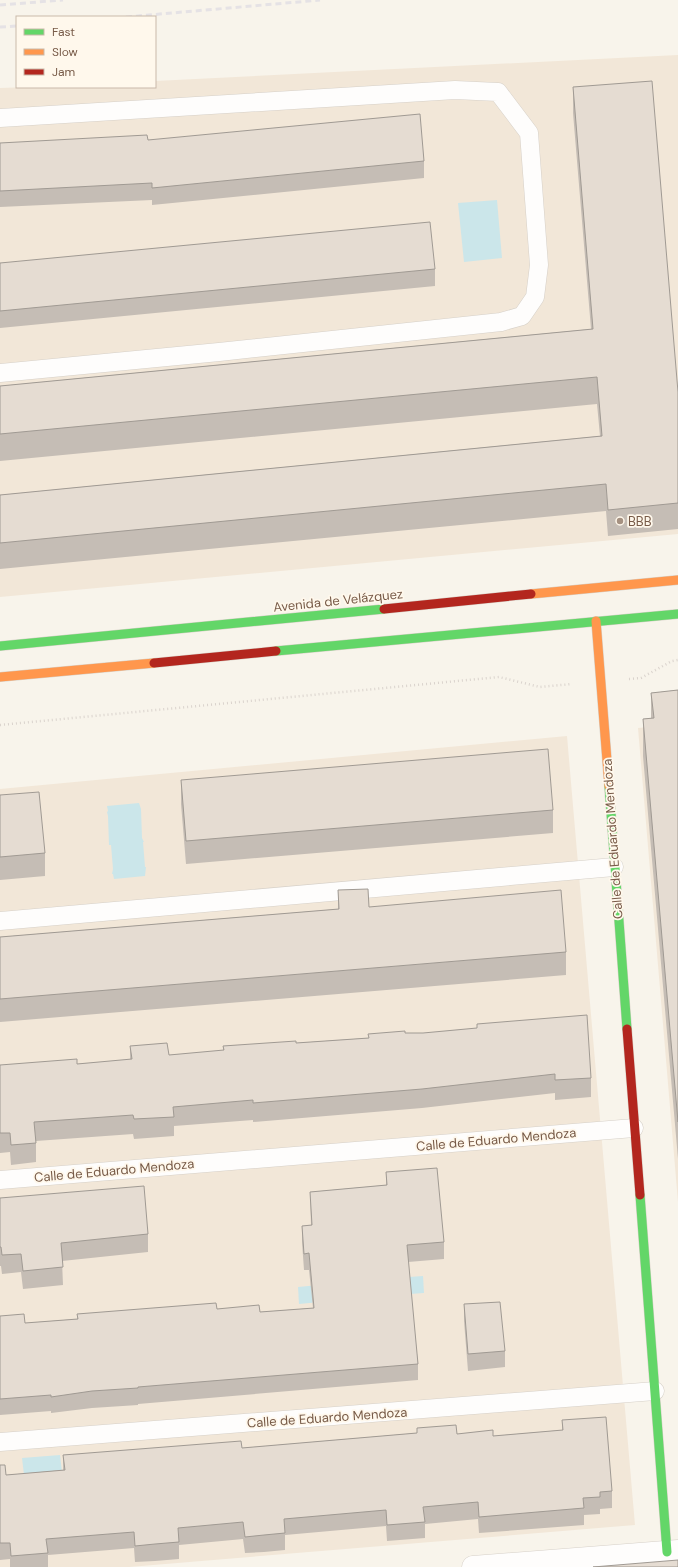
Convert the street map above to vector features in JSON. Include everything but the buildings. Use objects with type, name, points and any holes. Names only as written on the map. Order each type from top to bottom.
[{"type":"street","name":"Avenida de Velázquez","points":[[0,646],[678,580]]},
{"type":"street","points":[[0,677],[678,614]]},
{"type":"street","name":"Calle de Eduardo Mendoza","points":[[596,621],[655,1391],[672,1551]]},
{"type":"street","points":[[473,1567],[672,1551]]},
{"type":"lane","points":[[0,118],[455,90],[498,92],[529,133],[539,265],[535,297],[522,316],[501,322],[211,353],[0,373]]},
{"type":"lane","points":[[0,921],[614,867]]},
{"type":"lane","name":"Calle de Eduardo Mendoza","points":[[0,1180],[634,1128]]},
{"type":"lane","name":"Calle de Eduardo Mendoza","points":[[0,1442],[655,1391]]},
{"type":"path","points":[[0,725],[499,677],[540,687],[600,682],[641,678],[672,661],[678,660]]},
{"type":"shaded area","points":[[678,55],[678,534],[0,597],[0,88],[156,88],[156,81]]},
{"type":"shaded area","points":[[678,724],[678,1202],[638,728]]},
{"type":"shaded area","points":[[567,736],[635,1525],[129,1567],[0,1567],[0,789]]},
{"type":"water","points":[[497,200],[502,258],[464,262],[458,203]]},
{"type":"water","points":[[139,803],[141,809],[142,838],[144,842],[146,867],[145,876],[114,879],[112,874],[111,845],[109,845],[107,806]]},
{"type":"water","points":[[423,1276],[424,1293],[382,1296],[381,1279]]},
{"type":"water","points":[[340,1283],[341,1300],[299,1304],[298,1287]]},
{"type":"water","points":[[60,1455],[62,1472],[24,1475],[22,1458]]},
{"type":"railway","points":[[0,5],[63,0]]},
{"type":"railway","points":[[137,16],[320,0]]},
{"type":"railway","points":[[0,27],[16,26]]},
{"type":"traffic: fast","points":[[0,646],[384,609]]},
{"type":"traffic: fast","points":[[276,651],[678,614]]},
{"type":"traffic: fast","points":[[609,786],[627,1029]]},
{"type":"traffic: fast","points":[[640,1195],[667,1552]]},
{"type":"traffic: slow","points":[[531,594],[678,580]]},
{"type":"traffic: slow","points":[[596,621],[609,786]]},
{"type":"traffic: slow","points":[[0,677],[154,663]]},
{"type":"traffic: jam","points":[[384,609],[531,594]]},
{"type":"traffic: jam","points":[[154,663],[276,651]]},
{"type":"traffic: jam","points":[[627,1029],[640,1195]]},
{"type":"place","name":"BBB","points":[[620,521]]}]
